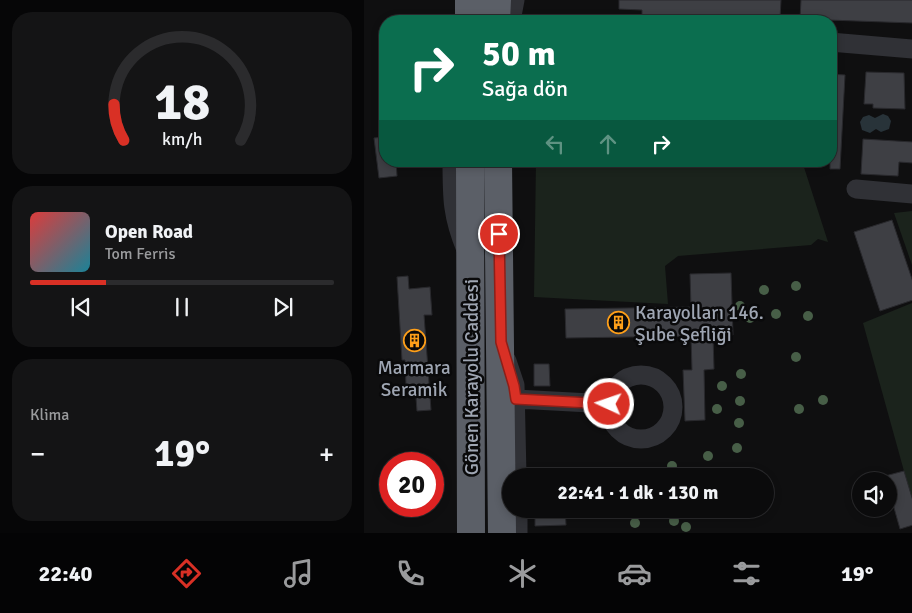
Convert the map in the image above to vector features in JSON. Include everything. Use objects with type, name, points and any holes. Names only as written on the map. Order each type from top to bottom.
[{"type":"highway","points":[[469,0],[469,15]]},
{"type":"highway","points":[[495,0],[496,15]]},
{"type":"highway","name":"Gönen Karayolu Caddesi","points":[[470,167],[471,533]]},
{"type":"highway","name":"Gönen Karayolu Caddesi","points":[[498,167],[502,533]]},
{"type":"street","points":[[511,15],[515,0]]},
{"type":"street","points":[[837,43],[912,49]]},
{"type":"street","points":[[452,167],[452,207],[456,226],[470,259]]},
{"type":"street","points":[[856,189],[912,194]]},
{"type":"street","points":[[501,342],[516,399],[517,468]]},
{"type":"street","points":[[516,399],[609,404]]},
{"type":"street","points":[[518,518],[518,533]]},
{"type":"shaded area","points":[[883,114],[888,116],[891,121],[889,129],[881,132],[876,129],[870,133],[862,130],[860,122],[863,117],[869,115],[875,118]]},
{"type":"shaded area","points":[[536,167],[804,167],[828,242],[818,239],[811,245],[678,256],[665,266],[668,304],[534,297]]},
{"type":"shaded area","points":[[913,211],[912,265],[894,213]]},
{"type":"shaded area","points":[[912,303],[912,500],[863,323]]},
{"type":"building","points":[[619,0],[781,0],[780,15],[642,15],[642,10],[619,9]]},
{"type":"building","points":[[801,0],[913,0],[913,23],[837,20],[837,15],[800,15]]},
{"type":"building","points":[[866,72],[904,73],[905,109],[873,108],[873,104],[864,104]]},
{"type":"building","points":[[837,74],[845,75],[840,169],[830,169],[830,167],[837,167]]},
{"type":"building","points":[[374,138],[379,138],[379,167],[396,167],[397,176],[379,178]]},
{"type":"building","points":[[863,139],[913,142],[913,163],[899,162],[898,176],[861,174]]},
{"type":"building","points":[[892,220],[913,282],[913,300],[880,311],[854,232]]},
{"type":"building","points":[[731,273],[733,335],[713,336],[714,369],[704,370],[705,420],[685,421],[683,370],[692,370],[691,336],[566,338],[565,309],[691,307],[690,274]]},
{"type":"building","name":"Marmara Seramik","points":[[408,276],[409,289],[430,287],[432,315],[424,315],[431,410],[417,411],[415,384],[406,385],[405,360],[402,360],[397,277]]},
{"type":"building","points":[[534,364],[549,364],[550,386],[534,386]]},
{"type":"building","points":[[904,471],[913,501],[913,525],[900,529],[897,517],[897,473]]},
{"type":"building","points":[[535,518],[566,518],[566,525],[535,526]]},
{"type":"place","name":"Karayolları 146. Şube Şefliği","points":[[619,323]]},
{"type":"place","name":"Marmara Seramik","points":[[414,341]]},
{"type":"route","points":[[499,234],[501,342],[516,399],[609,404]]}]
